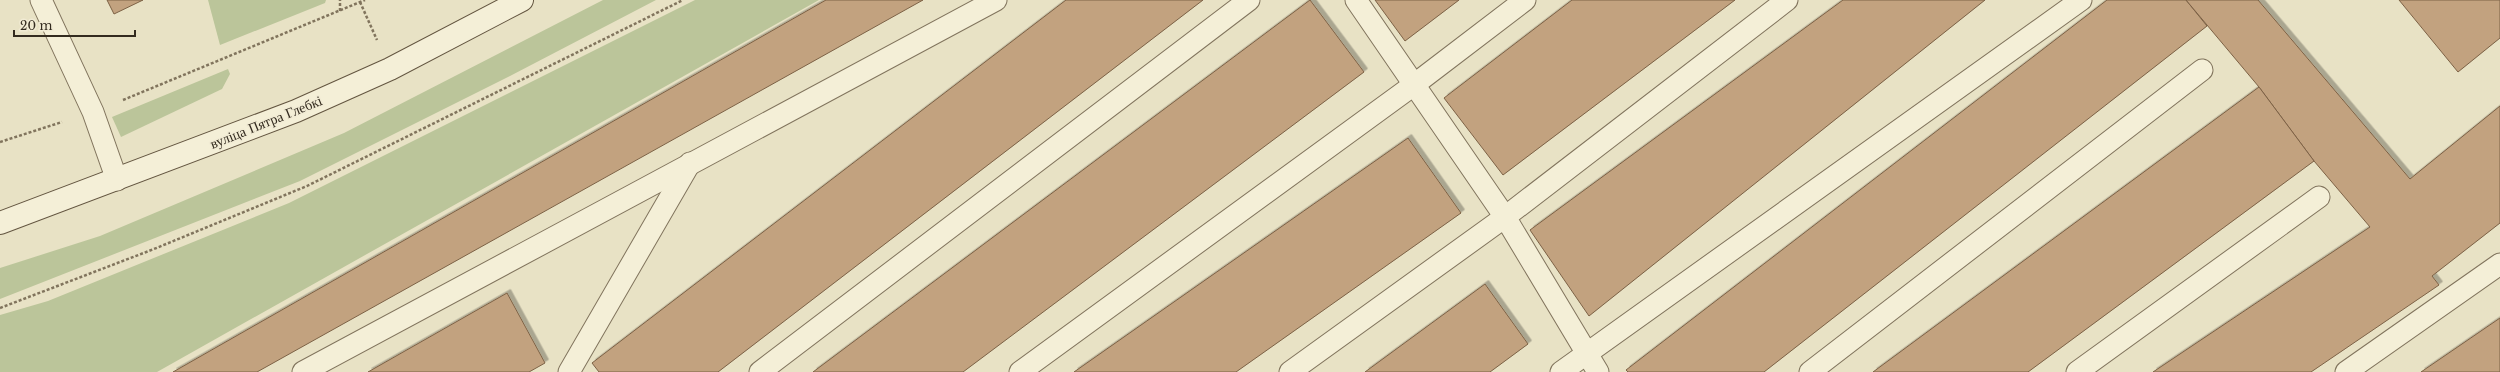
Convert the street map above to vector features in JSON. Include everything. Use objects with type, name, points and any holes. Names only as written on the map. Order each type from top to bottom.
[{"type":"main road","name":"вуліца Пятра Глебкі","points":[[0,223],[296,111],[390,69],[522,0]]},
{"type":"lane","points":[[41,0],[93,112],[117,180]]},
{"type":"lane","points":[[303,372],[996,0]]},
{"type":"lane","points":[[760,372],[1249,0]]},
{"type":"lane","points":[[1356,0],[1505,217],[1598,372]]},
{"type":"lane","points":[[1020,372],[1415,84],[1525,0]]},
{"type":"lane","points":[[1290,372],[1505,217],[1787,0]]},
{"type":"lane","points":[[1561,372],[2081,0]]},
{"type":"lane","points":[[1810,372],[2202,70]]},
{"type":"lane","points":[[569,372],[690,164]]},
{"type":"lane","points":[[2077,372],[2319,197]]},
{"type":"lane","points":[[2346,372],[2500,264]]},
{"type":"path","points":[[340,0],[340,11]]},
{"type":"path","points":[[0,142],[93,112],[365,0]]},
{"type":"path","points":[[0,308],[154,249],[307,186],[683,0]]},
{"type":"path","points":[[360,2],[390,69]]},
{"type":"green space","points":[[208,0],[326,0],[325,3],[220,45]]},
{"type":"green space","points":[[603,0],[656,0],[510,76],[300,181],[0,299],[0,268],[100,236],[344,133]]},
{"type":"green space","points":[[695,0],[819,0],[157,372],[0,372],[0,315],[48,301],[289,203]]},
{"type":"green space","points":[[228,69],[230,74],[222,89],[121,137],[112,117]]},
{"type":"building","points":[[107,0],[143,0],[114,14]]},
{"type":"building","points":[[826,0],[923,0],[257,372],[173,372]]},
{"type":"building","points":[[1066,0],[1203,0],[718,372],[599,372],[592,363]]},
{"type":"building","points":[[1310,0],[1364,72],[963,372],[813,372]]},
{"type":"building","points":[[1375,0],[1459,0],[1405,41]]},
{"type":"building","points":[[1572,0],[1735,0],[1503,175],[1444,98]]},
{"type":"building","points":[[1843,0],[1985,0],[1589,316],[1530,230]]},
{"type":"building","points":[[2107,0],[2186,0],[2207,26],[1764,372],[1628,372],[1626,370]]},
{"type":"building","points":[[2186,0],[2258,0],[2410,179],[2500,106],[2500,223],[2432,276],[2439,285],[2311,372],[2153,372],[2370,227],[2314,161],[2259,87]]},
{"type":"building","points":[[2399,0],[2500,0],[2500,38],[2458,72]]},
{"type":"building","points":[[2259,87],[2314,161],[2028,372],[1873,372]]},
{"type":"building","points":[[1408,138],[1461,213],[1236,372],[1074,372]]},
{"type":"building","points":[[1485,284],[1528,344],[1490,372],[1365,372]]},
{"type":"building","points":[[507,293],[545,363],[529,372],[368,372]]},
{"type":"building","points":[[2500,318],[2500,372],[2421,372]]}]
